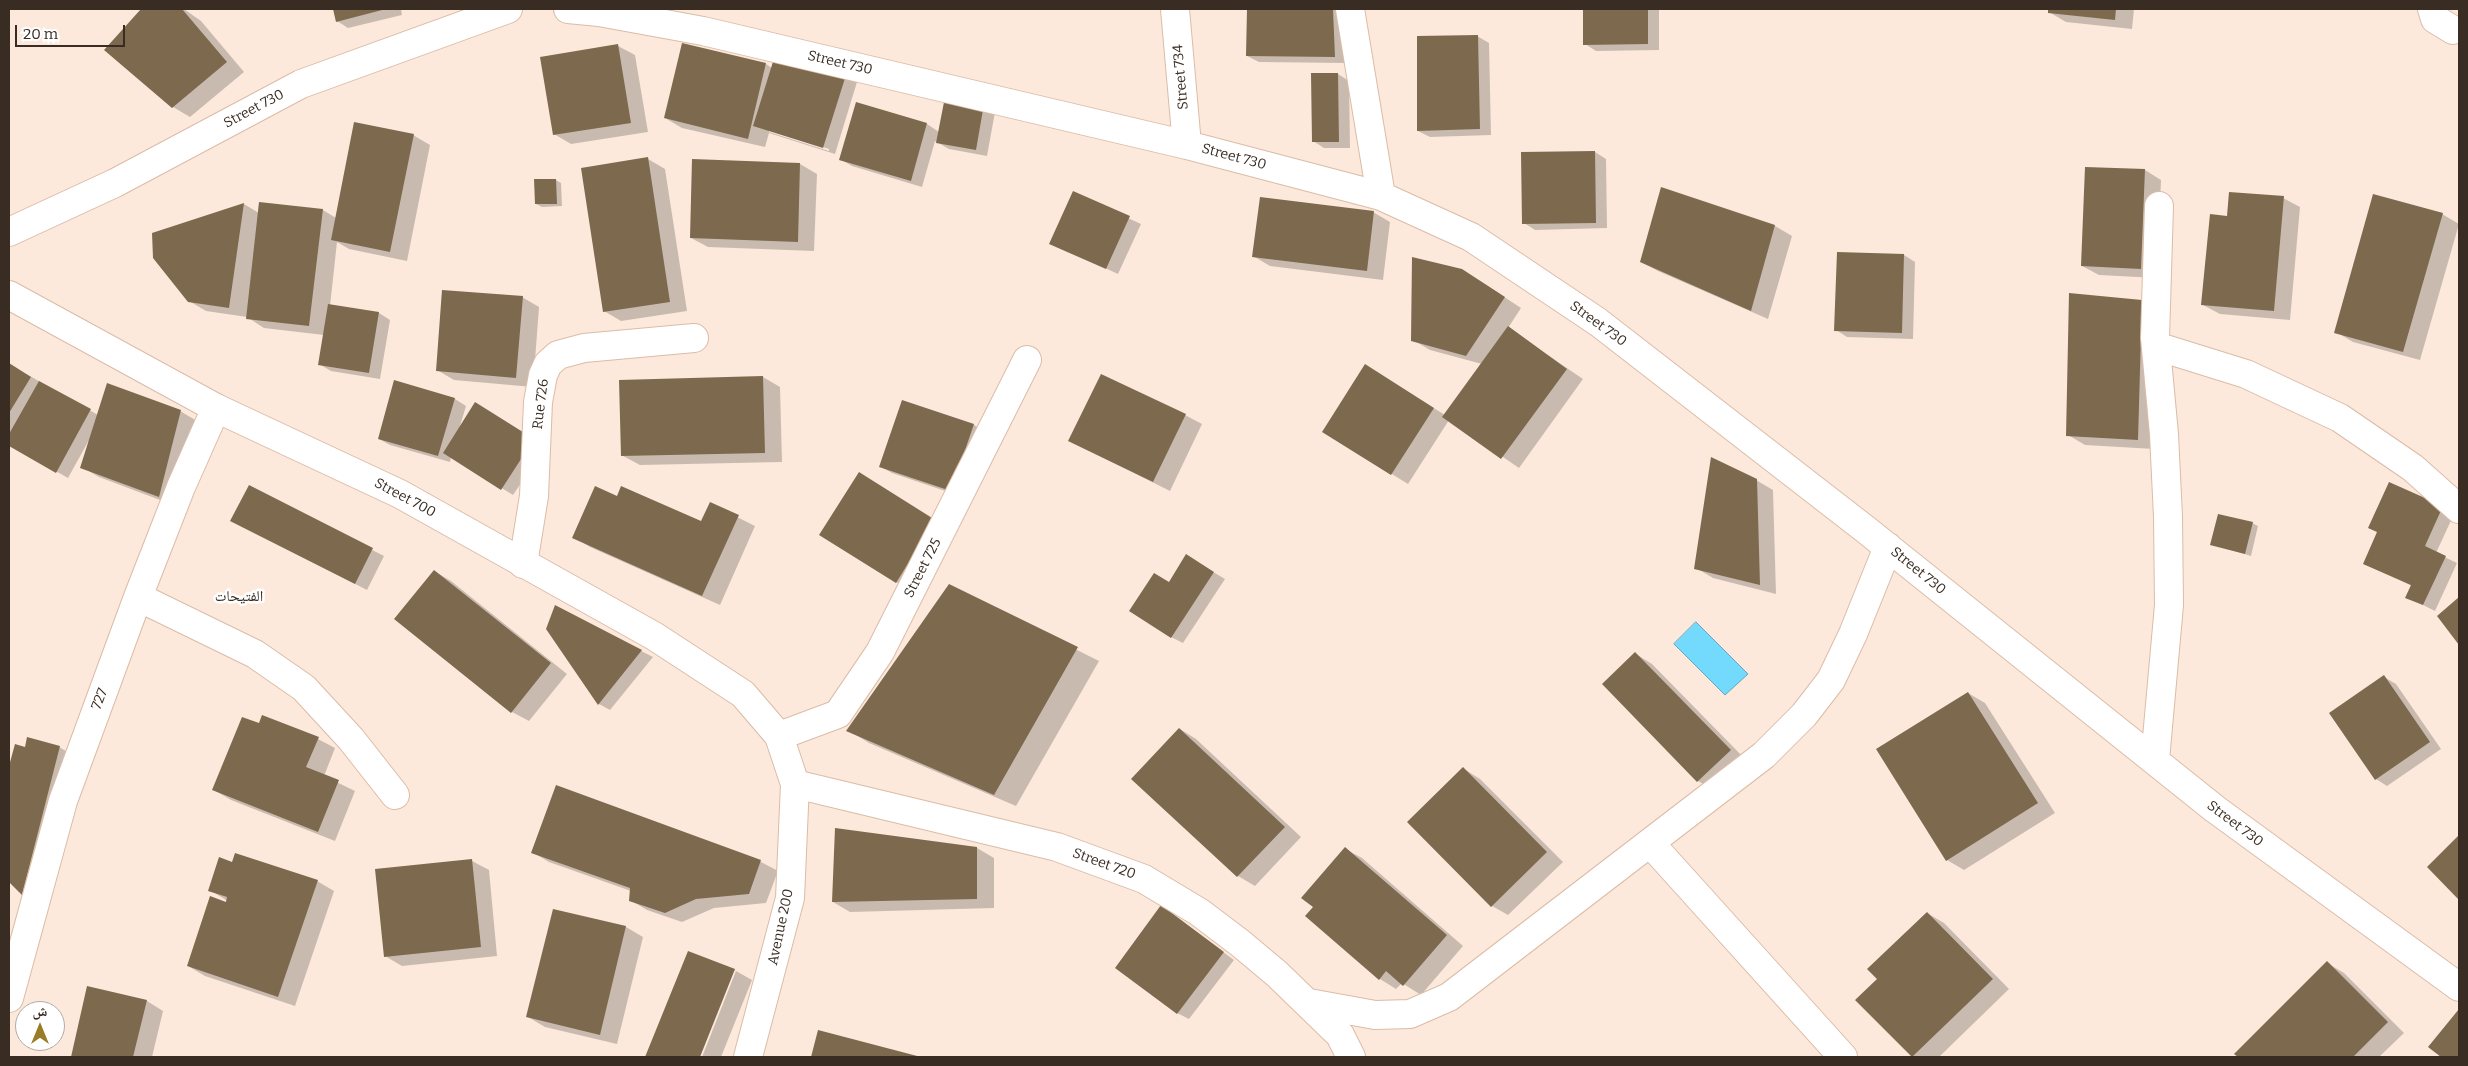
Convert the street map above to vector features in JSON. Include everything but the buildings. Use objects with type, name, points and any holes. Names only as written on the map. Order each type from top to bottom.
[{"type":"street","name":"Street 730","points":[[9,232],[116,183],[301,84],[508,9]]},
{"type":"street","name":"Street 730","points":[[568,9],[599,12],[703,31],[1187,145],[1381,196],[1472,236],[1598,322],[1888,547],[2215,809],[2459,987]]},
{"type":"street","name":"Street 734","points":[[1175,9],[1187,145]]},
{"type":"street","points":[[1350,9],[1381,196]]},
{"type":"street","points":[[2432,9],[2434,19],[2453,30]]},
{"type":"street","points":[[2154,760],[2169,605],[2168,516],[2156,346],[2159,206]]},
{"type":"street","name":"Street 700","points":[[9,295],[216,408],[400,494],[654,636],[742,694],[779,736]]},
{"type":"street","name":"Rue 726","points":[[523,564],[534,496],[538,402],[543,375],[548,364],[558,355],[584,348],[694,338]]},
{"type":"street","points":[[2156,346],[2246,374],[2340,418],[2413,468],[2459,509]]},
{"type":"street","name":"Street 725","points":[[779,736],[838,714],[880,652],[1027,360]]},
{"type":"street","name":"727","points":[[9,998],[63,801],[138,597],[181,487],[216,408]]},
{"type":"street","points":[[1309,1003],[1375,1015],[1410,1014],[1449,997],[1764,755],[1804,715],[1831,680],[1853,634],[1888,547]]},
{"type":"street","points":[[138,597],[255,654],[304,688],[351,739],[395,795]]},
{"type":"street","name":"Avenue 200","points":[[748,1057],[790,898],[795,784],[779,736]]},
{"type":"street","name":"Street 720","points":[[795,784],[1057,847],[1144,879],[1199,912],[1240,943],[1309,1003],[1340,1034],[1351,1057]]},
{"type":"street","points":[[1650,843],[1843,1057]]},
{"type":"water","points":[[1696,622],[1748,674],[1725,695],[1674,644]]},
{"type":"district","name":"الفتيحات","points":[[239,597]]}]
